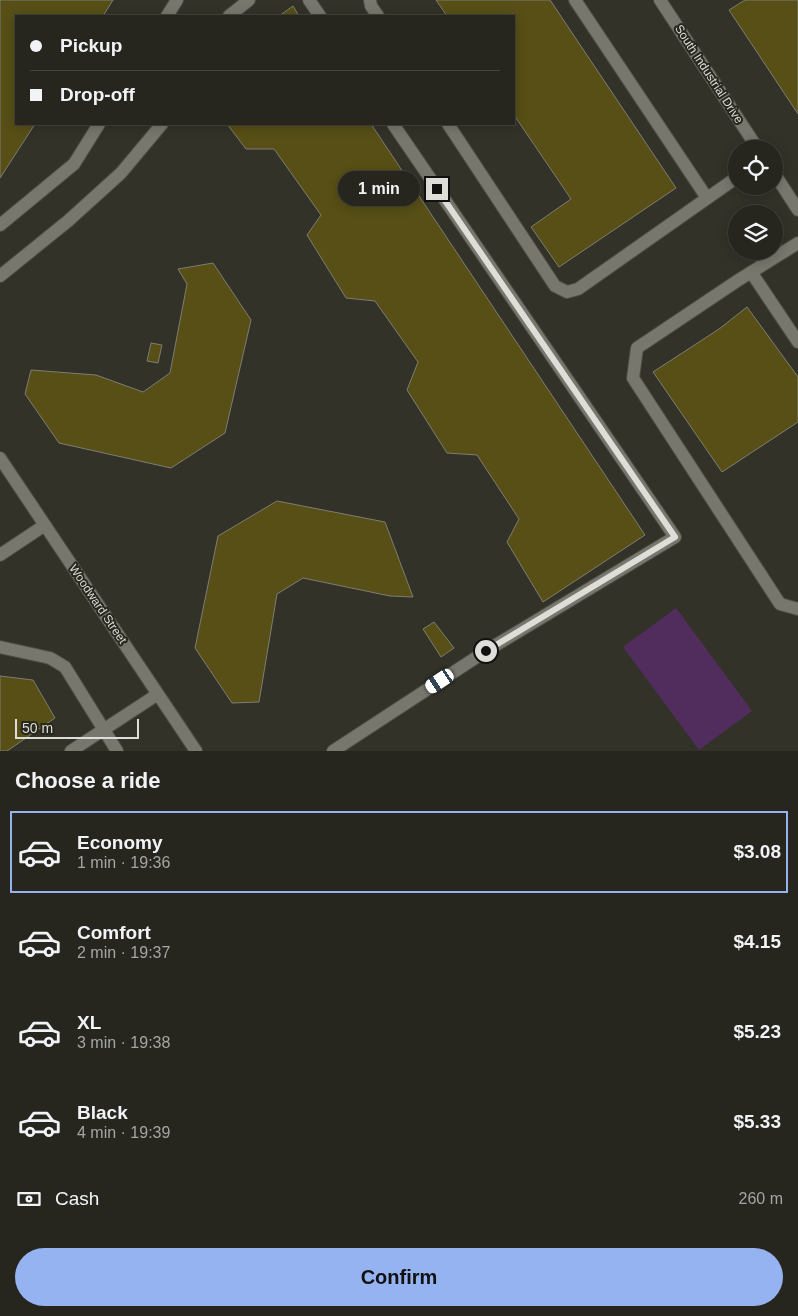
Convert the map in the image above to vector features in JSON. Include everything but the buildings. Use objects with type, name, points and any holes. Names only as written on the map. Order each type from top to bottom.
[{"type":"street","points":[[168,15],[177,0]]},
{"type":"street","points":[[230,15],[249,0]]},
{"type":"street","points":[[309,0],[319,15]]},
{"type":"street","points":[[370,0],[371,6],[377,15]]},
{"type":"street","points":[[575,0],[707,198]]},
{"type":"street","name":"South Industrial Drive","points":[[660,0],[752,140]]},
{"type":"street","points":[[0,225],[74,164],[98,125]]},
{"type":"street","points":[[0,276],[68,221],[121,173],[161,125]]},
{"type":"street","points":[[333,751],[486,651],[675,537],[394,125]]},
{"type":"street","points":[[449,125],[554,286],[567,292],[578,289],[728,184]]},
{"type":"street","points":[[783,187],[798,210]]},
{"type":"street","points":[[798,243],[636,348],[633,378],[780,604],[798,609]]},
{"type":"street","points":[[751,272],[798,342]]},
{"type":"street","name":"Woodward Street","points":[[0,458],[196,751]]},
{"type":"street","points":[[0,555],[45,525]]},
{"type":"street","points":[[0,647],[50,658],[65,667],[118,751]]},
{"type":"street","points":[[71,751],[158,694]]},
{"type":"shaded area","points":[[676,608],[752,711],[699,750],[623,647]]},
{"type":"route","points":[[437,189],[675,537],[486,651]]}]
